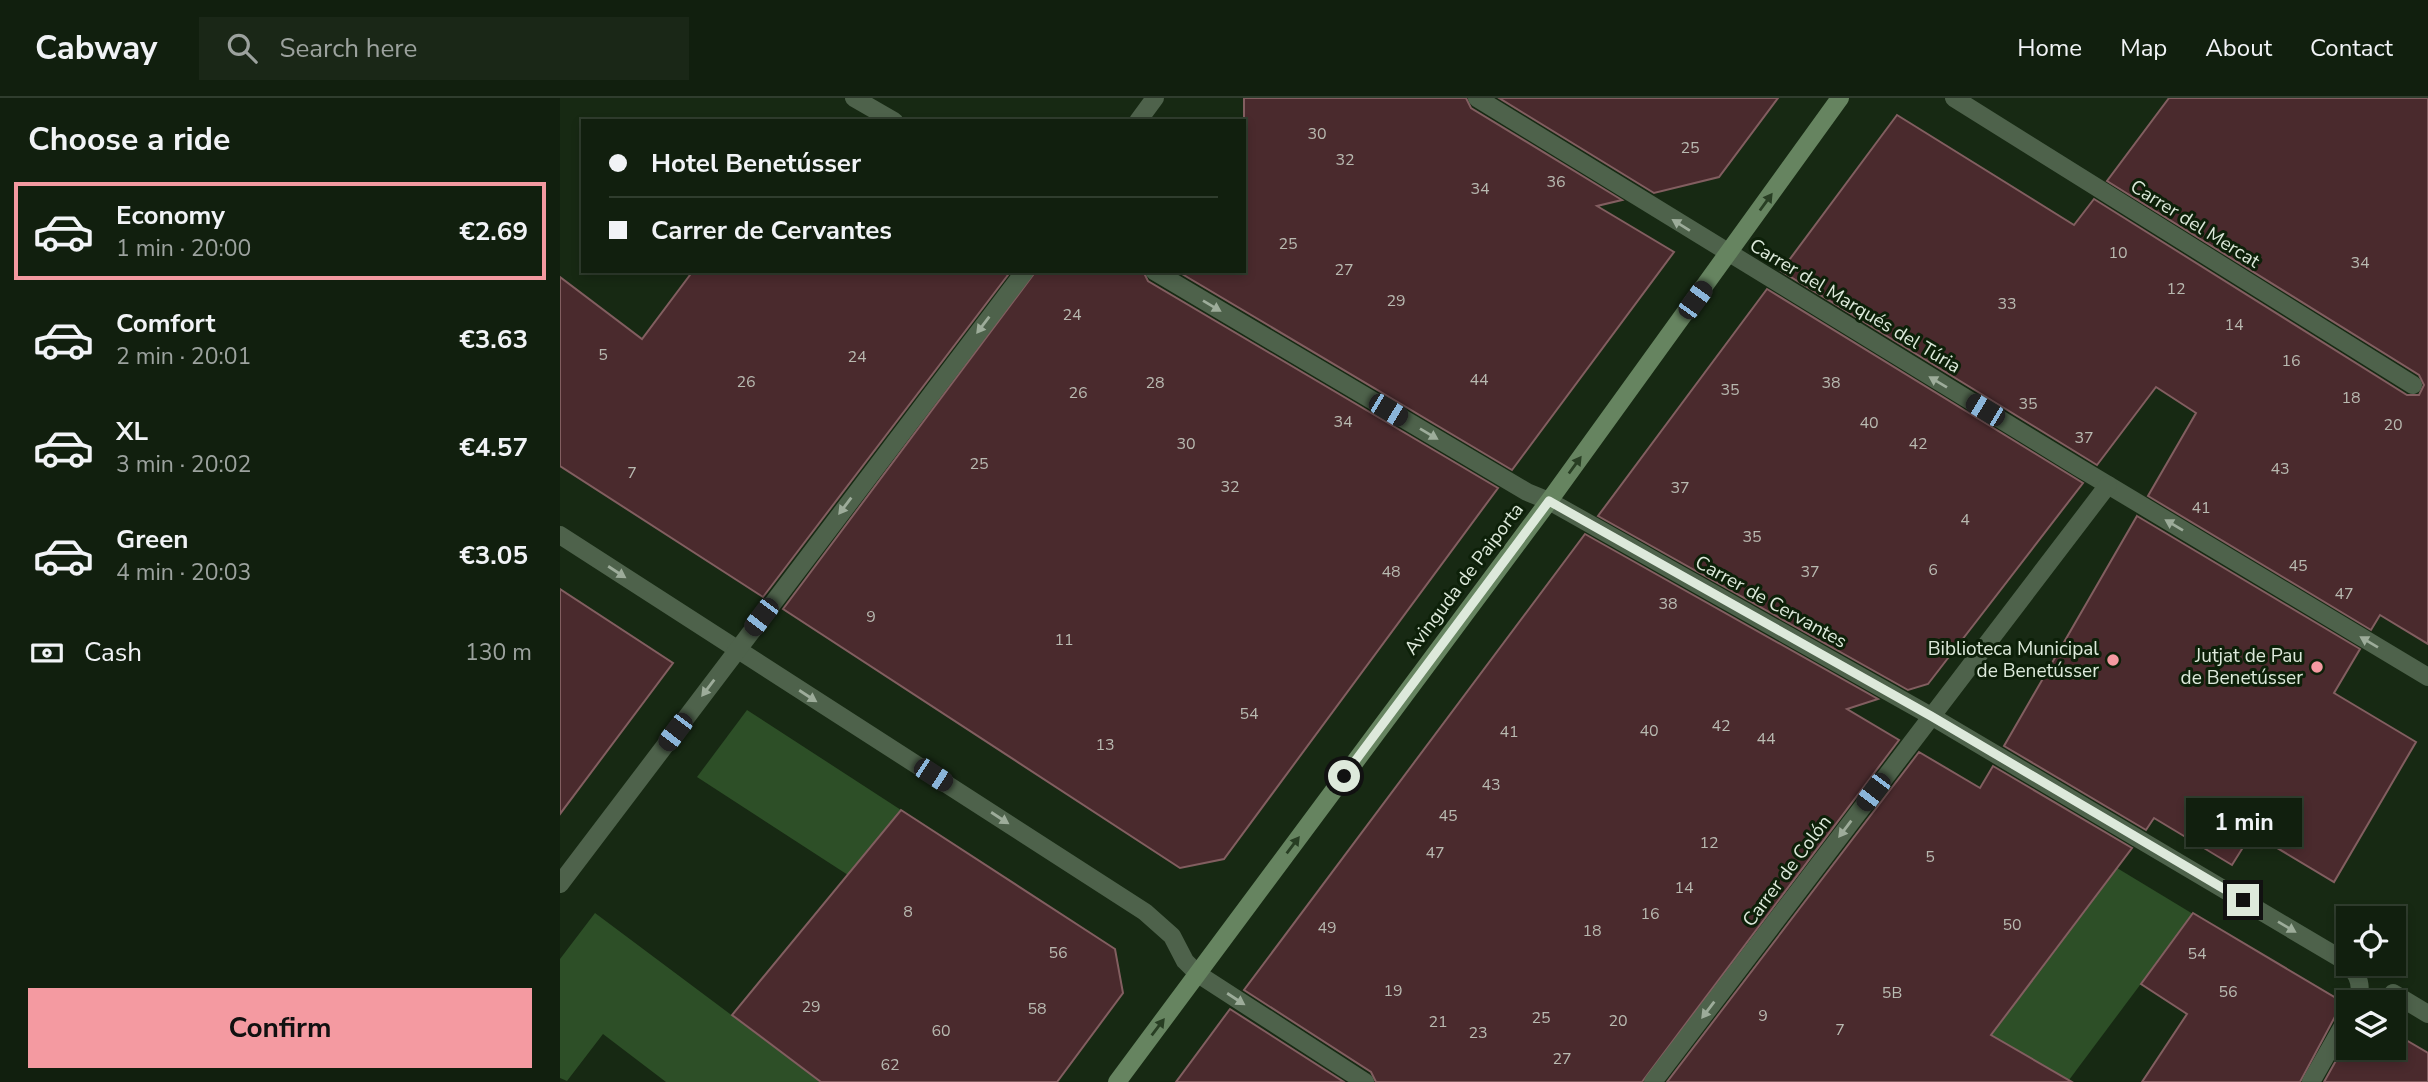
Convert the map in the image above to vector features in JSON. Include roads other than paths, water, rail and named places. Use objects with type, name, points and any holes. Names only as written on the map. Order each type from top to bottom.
[{"type":"street","points":[[854,98],[891,119]]},
{"type":"street","points":[[1139,119],[1155,98]]},
{"type":"street","name":"Carrer del Marqués del Túria","points":[[1477,98],[2108,485],[2428,677]]},
{"type":"street","name":"Avinguda de Paiporta","points":[[1117,1082],[1549,501],[1840,98]]},
{"type":"street","name":"Carrer del Mercat","points":[[1954,98],[2413,385]]},
{"type":"street","points":[[560,884],[1023,273]]},
{"type":"street","name":"Carrer de Cervantes","points":[[1157,273],[1516,485],[1931,716],[2338,957],[2352,967],[2359,979],[2358,990]]},
{"type":"street","name":"Carrer de Colón","points":[[1653,1082],[2108,485]]},
{"type":"street","points":[[560,535],[1145,912],[1172,936],[1185,961],[1198,974],[1365,1082]]},
{"type":"street","points":[[2406,1001],[2428,1014]]},
{"type":"street","points":[[2311,1082],[2336,1038]]},
{"type":"place","name":"Biblioteca Municipal de Benetússer","points":[[2113,660]]},
{"type":"place","name":"Jutjat de Pau de Benetússer","points":[[2317,667]]}]
